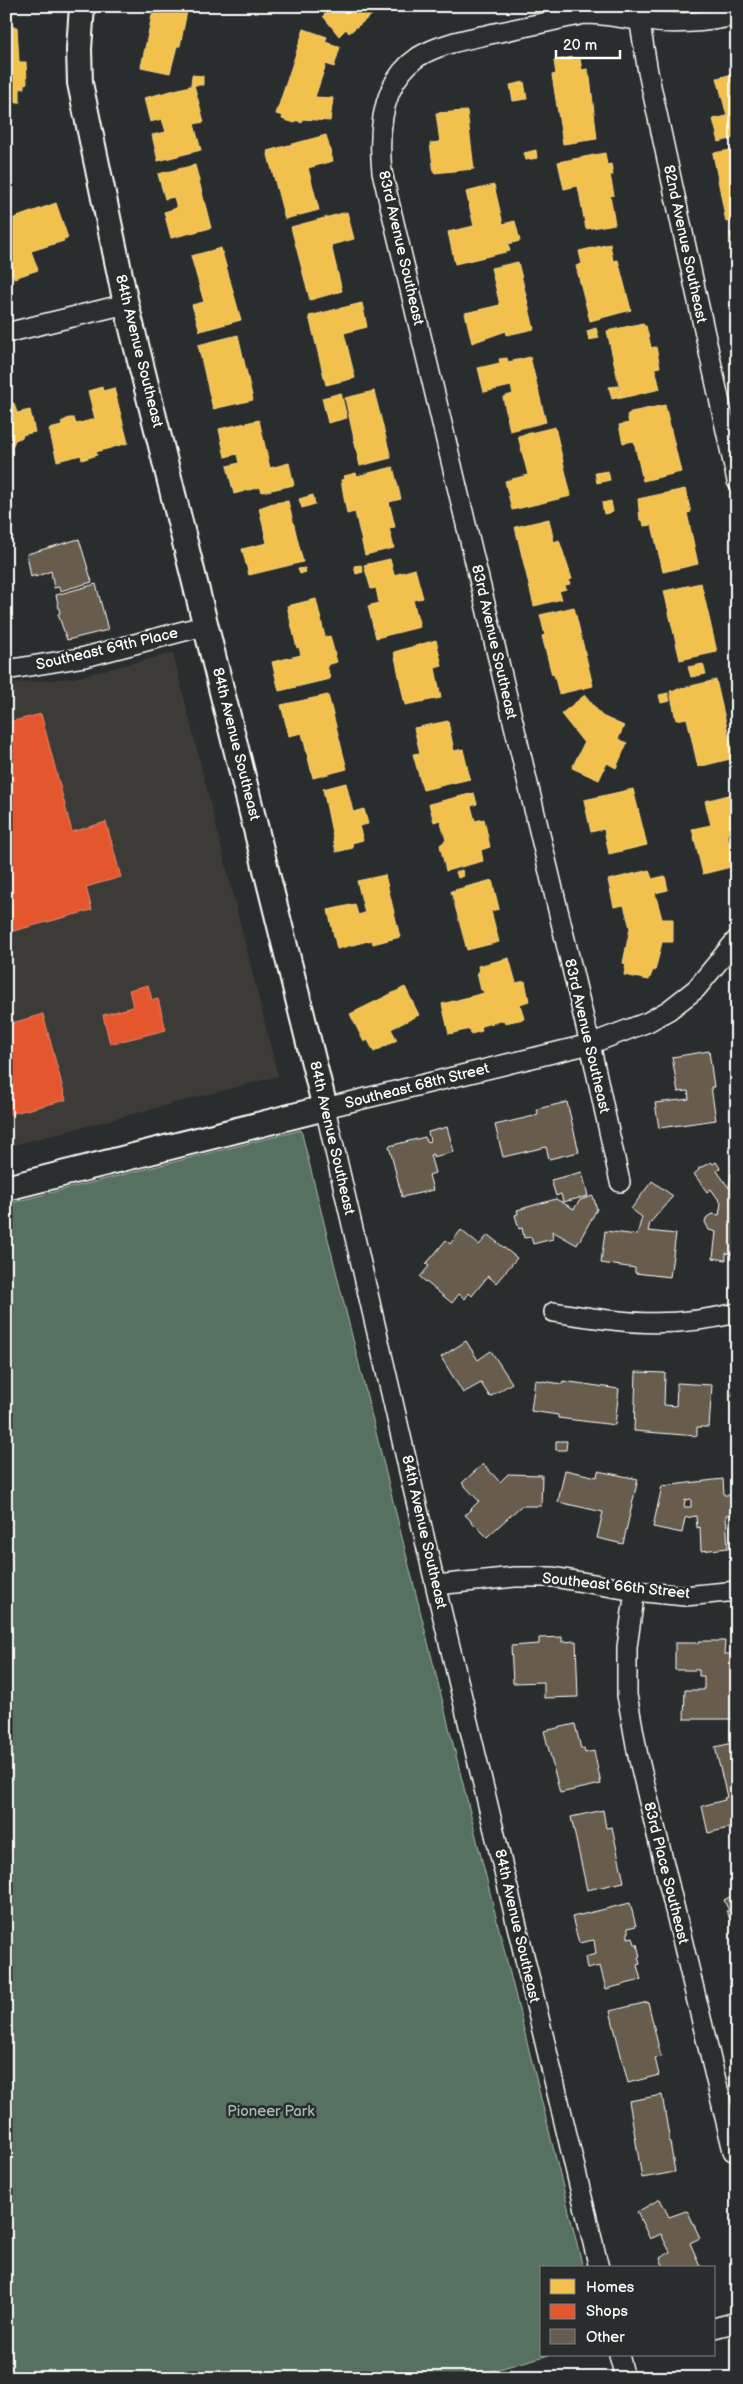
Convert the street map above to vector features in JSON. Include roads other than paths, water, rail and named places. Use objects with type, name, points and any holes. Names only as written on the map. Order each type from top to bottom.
[{"type":"street","name":"84th Avenue Southeast","points":[[82,6],[79,49],[80,83],[126,304],[207,625],[325,1108],[436,1585],[599,2266]]},
{"type":"street","name":"83rd Avenue Southeast","points":[[620,1182],[590,1044],[382,172],[380,128],[386,102],[404,70],[419,57],[452,42],[585,14],[639,14],[689,22],[737,16]]},
{"type":"street","name":"82nd Avenue Southeast","points":[[639,14],[648,72],[737,480]]},
{"type":"street","points":[[6,332],[126,304]]},
{"type":"street","name":"Southeast 69th Place","points":[[6,670],[85,657],[207,625]]},
{"type":"street","name":"Southeast 68th Street","points":[[6,1188],[590,1044],[648,1022],[669,1010],[696,990],[737,939]]},
{"type":"street","points":[[554,1312],[620,1323],[667,1324],[737,1313]]},
{"type":"street","name":"Southeast 66th Street","points":[[436,1585],[514,1577],[553,1577],[635,1591],[685,1596],[737,1592]]},
{"type":"street","name":"83rd Place Southeast","points":[[635,1591],[627,1647],[627,1696],[638,1756],[735,2151]]},
{"type":"street","points":[[716,2327],[737,2322]]},
{"type":"street","points":[[619,2356],[625,2378]]},
{"type":"park label","name":"Pioneer Park","points":[[271,2111]]}]
